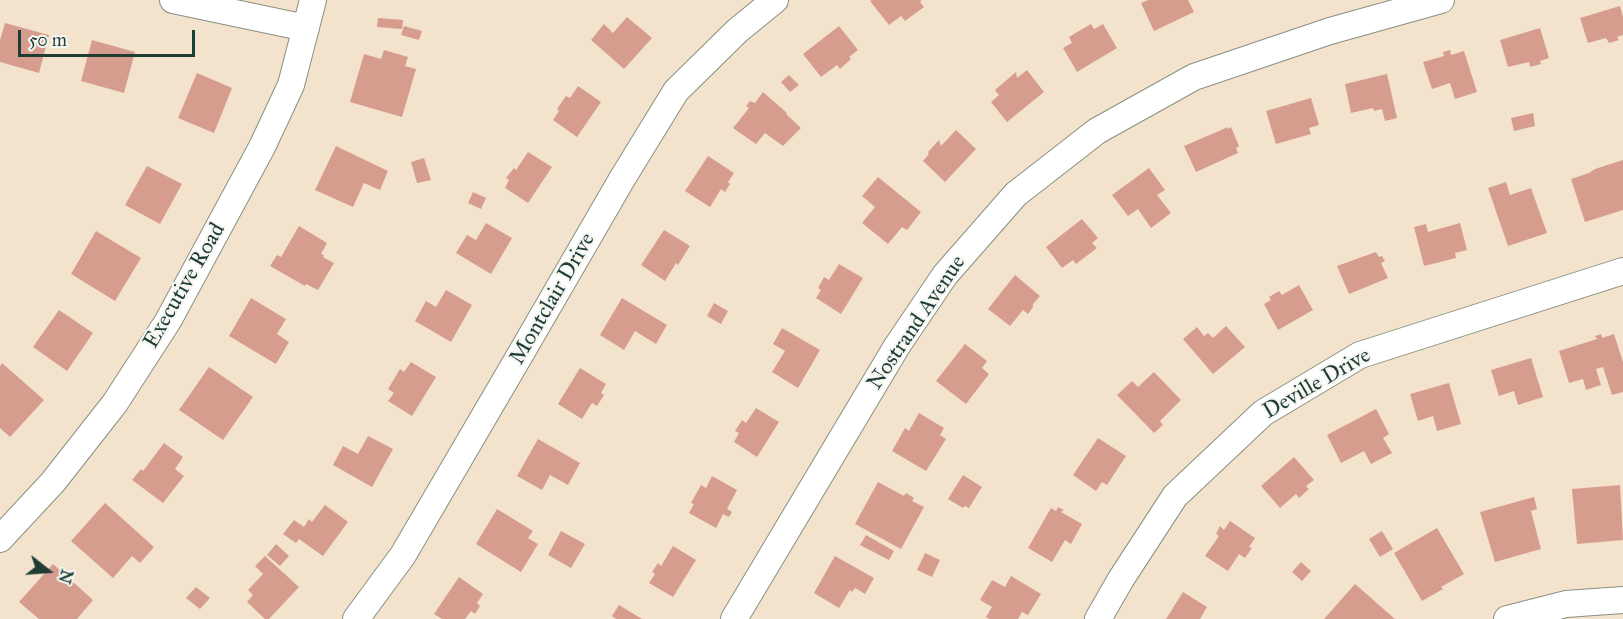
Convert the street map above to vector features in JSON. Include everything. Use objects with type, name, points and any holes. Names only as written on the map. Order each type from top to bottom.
[{"type":"street","points":[[173,0],[306,28]]},
{"type":"street","name":"Executive Road","points":[[0,539],[53,482],[115,403],[168,321],[262,147],[291,85],[313,0]]},
{"type":"street","name":"Montclair Drive","points":[[356,619],[403,555],[622,179],[676,91],[737,31],[775,0]]},
{"type":"street","name":"Nostrand Avenue","points":[[734,619],[897,346],[945,275],[1016,194],[1097,131],[1194,77],[1330,31],[1441,0]]},
{"type":"street","name":"Deville Drive","points":[[1098,619],[1174,496],[1263,413],[1360,355],[1623,271]]},
{"type":"street","points":[[1507,619],[1566,603],[1623,600]]},
{"type":"building","points":[[922,0],[920,2],[924,7],[905,21],[901,16],[889,25],[870,1]]},
{"type":"building","points":[[1148,0],[1188,0],[1194,12],[1154,31],[1141,3]]},
{"type":"building","points":[[1620,6],[1623,17],[1623,35],[1617,37],[1619,40],[1609,43],[1606,38],[1588,43],[1580,18]]},
{"type":"building","points":[[627,17],[652,38],[624,69],[591,40],[604,24],[613,33]]},
{"type":"building","points":[[378,18],[403,20],[402,29],[377,27]]},
{"type":"building","points":[[5,23],[49,35],[39,73],[0,62],[0,40]]},
{"type":"building","points":[[1091,24],[1094,29],[1103,24],[1117,48],[1077,72],[1063,48],[1072,43],[1069,37]]},
{"type":"building","points":[[404,26],[422,31],[419,40],[401,35]]},
{"type":"building","points":[[839,26],[858,50],[840,69],[837,65],[821,77],[803,54]]},
{"type":"building","points":[[1540,28],[1549,58],[1540,61],[1541,64],[1530,67],[1529,62],[1508,67],[1500,40]]},
{"type":"building","points":[[92,40],[135,52],[124,93],[81,81]]},
{"type":"building","points":[[384,50],[408,57],[405,66],[416,69],[402,117],[350,102],[364,54],[381,59]]},
{"type":"building","points":[[1450,50],[1451,55],[1464,51],[1477,92],[1455,99],[1450,83],[1432,89],[1423,62],[1444,56],[1443,52]]},
{"type":"building","points":[[1027,70],[1044,92],[1007,122],[991,102],[999,95],[995,90],[1016,72],[1017,78]]},
{"type":"building","points":[[197,73],[232,88],[214,133],[178,118]]},
{"type":"building","points":[[1387,74],[1397,118],[1385,121],[1382,109],[1374,111],[1373,108],[1351,113],[1345,84]]},
{"type":"building","points":[[789,75],[799,85],[790,92],[781,82]]},
{"type":"building","points":[[578,86],[601,102],[577,137],[553,120],[566,96],[570,98]]},
{"type":"building","points":[[763,92],[801,128],[783,146],[765,133],[756,144],[733,128],[749,108],[746,106],[750,101],[755,103]]},
{"type":"building","points":[[1311,98],[1319,125],[1309,128],[1311,134],[1276,144],[1266,111]]},
{"type":"building","points":[[1533,113],[1535,126],[1514,131],[1511,118]]},
{"type":"building","points":[[1228,127],[1228,129],[1231,127],[1239,146],[1236,148],[1238,153],[1196,172],[1184,146]]},
{"type":"building","points":[[956,130],[976,149],[945,182],[923,161],[939,140],[941,146]]},
{"type":"building","points":[[336,146],[388,171],[380,190],[364,183],[353,207],[315,190]]},
{"type":"building","points":[[528,152],[552,167],[528,203],[505,188],[509,180],[506,178],[514,168],[516,170]]},
{"type":"building","points":[[708,156],[734,173],[725,192],[721,189],[710,207],[685,191]]},
{"type":"building","points":[[424,158],[431,180],[417,183],[411,162]]},
{"type":"building","points":[[1623,160],[1623,210],[1585,222],[1571,179]]},
{"type":"building","points":[[147,166],[182,184],[160,224],[125,205]]},
{"type":"building","points":[[1149,168],[1165,190],[1157,195],[1171,213],[1151,228],[1138,209],[1128,216],[1112,195]]},
{"type":"building","points":[[878,177],[921,212],[907,230],[902,227],[888,244],[862,223],[875,207],[862,196]]},
{"type":"building","points":[[1506,182],[1510,195],[1531,188],[1547,233],[1508,246],[1488,188]]},
{"type":"building","points":[[473,192],[486,198],[481,209],[468,203]]},
{"type":"building","points":[[1082,219],[1098,238],[1092,243],[1097,248],[1076,264],[1073,260],[1062,268],[1046,247]]},
{"type":"building","points":[[486,223],[512,238],[491,274],[456,253],[467,235],[476,240]]},
{"type":"building","points":[[1460,223],[1467,250],[1455,253],[1456,258],[1424,266],[1414,227],[1426,224],[1428,232]]},
{"type":"building","points":[[299,226],[327,243],[321,254],[334,263],[318,290],[306,284],[305,286],[270,266],[277,255],[281,257]]},
{"type":"building","points":[[664,230],[690,246],[665,281],[641,265]]},
{"type":"building","points":[[96,231],[141,258],[115,301],[71,274]]},
{"type":"building","points":[[1376,252],[1385,261],[1381,263],[1388,278],[1349,294],[1337,266]]},
{"type":"building","points":[[839,264],[863,278],[841,314],[816,298],[821,290],[818,288],[824,277],[829,280]]},
{"type":"building","points":[[1015,275],[1040,296],[1028,314],[1023,310],[1010,326],[988,309]]},
{"type":"building","points":[[1299,285],[1313,310],[1278,330],[1264,304],[1271,300],[1269,297],[1279,291],[1282,295]]},
{"type":"building","points":[[446,290],[472,305],[451,342],[415,321],[426,301],[436,307]]},
{"type":"building","points":[[251,298],[286,319],[277,334],[289,342],[276,364],[229,336]]},
{"type":"building","points":[[622,298],[667,325],[656,344],[635,331],[624,350],[600,335]]},
{"type":"building","points":[[714,303],[728,311],[721,324],[707,316]]},
{"type":"building","points":[[59,310],[93,333],[67,371],[33,347]]},
{"type":"building","points":[[1226,326],[1245,347],[1213,374],[1183,339],[1197,327],[1204,336],[1208,333],[1213,338]]},
{"type":"building","points":[[782,328],[820,350],[798,388],[772,372],[785,351],[773,344]]},
{"type":"building","points":[[1601,334],[1602,338],[1614,334],[1623,362],[1623,392],[1612,395],[1603,367],[1596,369],[1601,385],[1586,390],[1583,379],[1569,383],[1559,351],[1597,339],[1595,336]]},
{"type":"building","points":[[965,344],[987,361],[982,368],[989,374],[966,404],[936,381]]},
{"type":"building","points":[[1531,358],[1543,397],[1518,405],[1514,391],[1499,396],[1491,370]]},
{"type":"building","points":[[411,362],[436,377],[412,416],[388,401],[394,393],[388,389],[400,369],[404,372]]},
{"type":"building","points":[[2,363],[44,400],[10,437],[0,428],[0,366]]},
{"type":"building","points":[[209,367],[253,397],[223,440],[179,410]]},
{"type":"building","points":[[580,368],[606,384],[601,393],[604,395],[597,406],[592,403],[582,419],[558,404]]},
{"type":"building","points":[[1154,372],[1181,400],[1160,421],[1163,425],[1154,433],[1117,395],[1132,381],[1138,387]]},
{"type":"building","points":[[1449,383],[1461,424],[1437,431],[1433,416],[1418,421],[1410,394]]},
{"type":"building","points":[[756,408],[779,422],[757,457],[734,442],[739,433],[735,431],[742,420],[746,423]]},
{"type":"building","points":[[1376,409],[1389,434],[1383,438],[1392,453],[1371,464],[1364,451],[1341,463],[1327,435]]},
{"type":"building","points":[[919,413],[944,428],[940,435],[946,439],[926,471],[892,451],[905,428],[909,431]]},
{"type":"building","points":[[368,436],[393,449],[372,487],[333,465],[343,446],[358,454]]},
{"type":"building","points":[[1098,438],[1126,456],[1107,485],[1102,482],[1096,491],[1073,475]]},
{"type":"building","points":[[538,439],[580,463],[568,485],[550,475],[542,490],[517,476]]},
{"type":"building","points":[[164,443],[183,457],[175,469],[184,476],[163,503],[132,480],[141,469],[143,471]]},
{"type":"building","points":[[1294,457],[1314,480],[1306,486],[1309,489],[1299,498],[1296,494],[1280,508],[1261,486]]},
{"type":"building","points":[[963,475],[982,487],[969,508],[965,506],[963,508],[948,499]]},
{"type":"building","points":[[712,476],[737,490],[727,509],[732,512],[729,517],[723,514],[716,528],[689,513],[694,504],[691,503],[701,485],[706,488]]},
{"type":"building","points":[[878,482],[904,496],[906,493],[914,498],[912,501],[924,507],[901,549],[855,524]]},
{"type":"building","points":[[1620,485],[1623,540],[1577,544],[1572,489]]},
{"type":"building","points":[[1534,497],[1537,509],[1531,511],[1541,549],[1495,562],[1480,512]]},
{"type":"building","points":[[105,503],[154,547],[140,563],[132,556],[113,578],[71,541]]},
{"type":"building","points":[[325,505],[348,522],[323,556],[299,539],[296,543],[283,534],[294,520],[304,527],[309,519],[312,522]]},
{"type":"building","points":[[1058,507],[1064,510],[1061,512],[1082,524],[1071,544],[1065,540],[1052,562],[1028,548],[1051,508],[1056,511]]},
{"type":"building","points":[[497,509],[533,531],[528,538],[538,544],[521,572],[476,544]]},
{"type":"building","points":[[1230,521],[1255,538],[1245,558],[1239,554],[1228,571],[1205,556],[1219,536],[1216,534],[1220,526],[1224,530]]},
{"type":"building","points":[[1437,528],[1464,574],[1422,601],[1394,553]]},
{"type":"building","points":[[561,531],[585,544],[571,568],[548,555]]},
{"type":"building","points":[[1382,531],[1393,549],[1380,557],[1369,539]]},
{"type":"building","points":[[866,535],[894,551],[889,560],[860,545]]},
{"type":"building","points":[[276,544],[289,556],[280,566],[267,555]]},
{"type":"building","points":[[673,546],[696,560],[673,597],[649,583],[655,574],[652,572],[658,563],[661,566]]},
{"type":"building","points":[[925,553],[940,560],[932,577],[917,570]]},
{"type":"building","points":[[265,556],[299,587],[269,619],[265,619],[247,602],[253,595],[248,590],[263,574],[255,566]]},
{"type":"building","points":[[835,556],[874,578],[865,594],[855,588],[852,592],[850,590],[839,608],[814,593]]},
{"type":"building","points":[[1301,562],[1311,571],[1302,581],[1292,572]]},
{"type":"building","points":[[53,564],[93,600],[77,619],[39,619],[19,602]]},
{"type":"building","points":[[1011,576],[1041,594],[1028,615],[1022,612],[1018,619],[989,619],[986,617],[992,607],[980,600],[992,580],[1005,587]]},
{"type":"building","points":[[459,577],[483,594],[477,603],[480,606],[475,614],[471,611],[465,619],[442,619],[434,614]]},
{"type":"building","points":[[1355,584],[1395,619],[1324,619]]},
{"type":"building","points":[[196,587],[210,598],[200,609],[186,598]]},
{"type":"building","points":[[1183,592],[1207,607],[1200,619],[1166,619]]},
{"type":"building","points":[[619,605],[642,619],[616,619],[612,616]]}]
